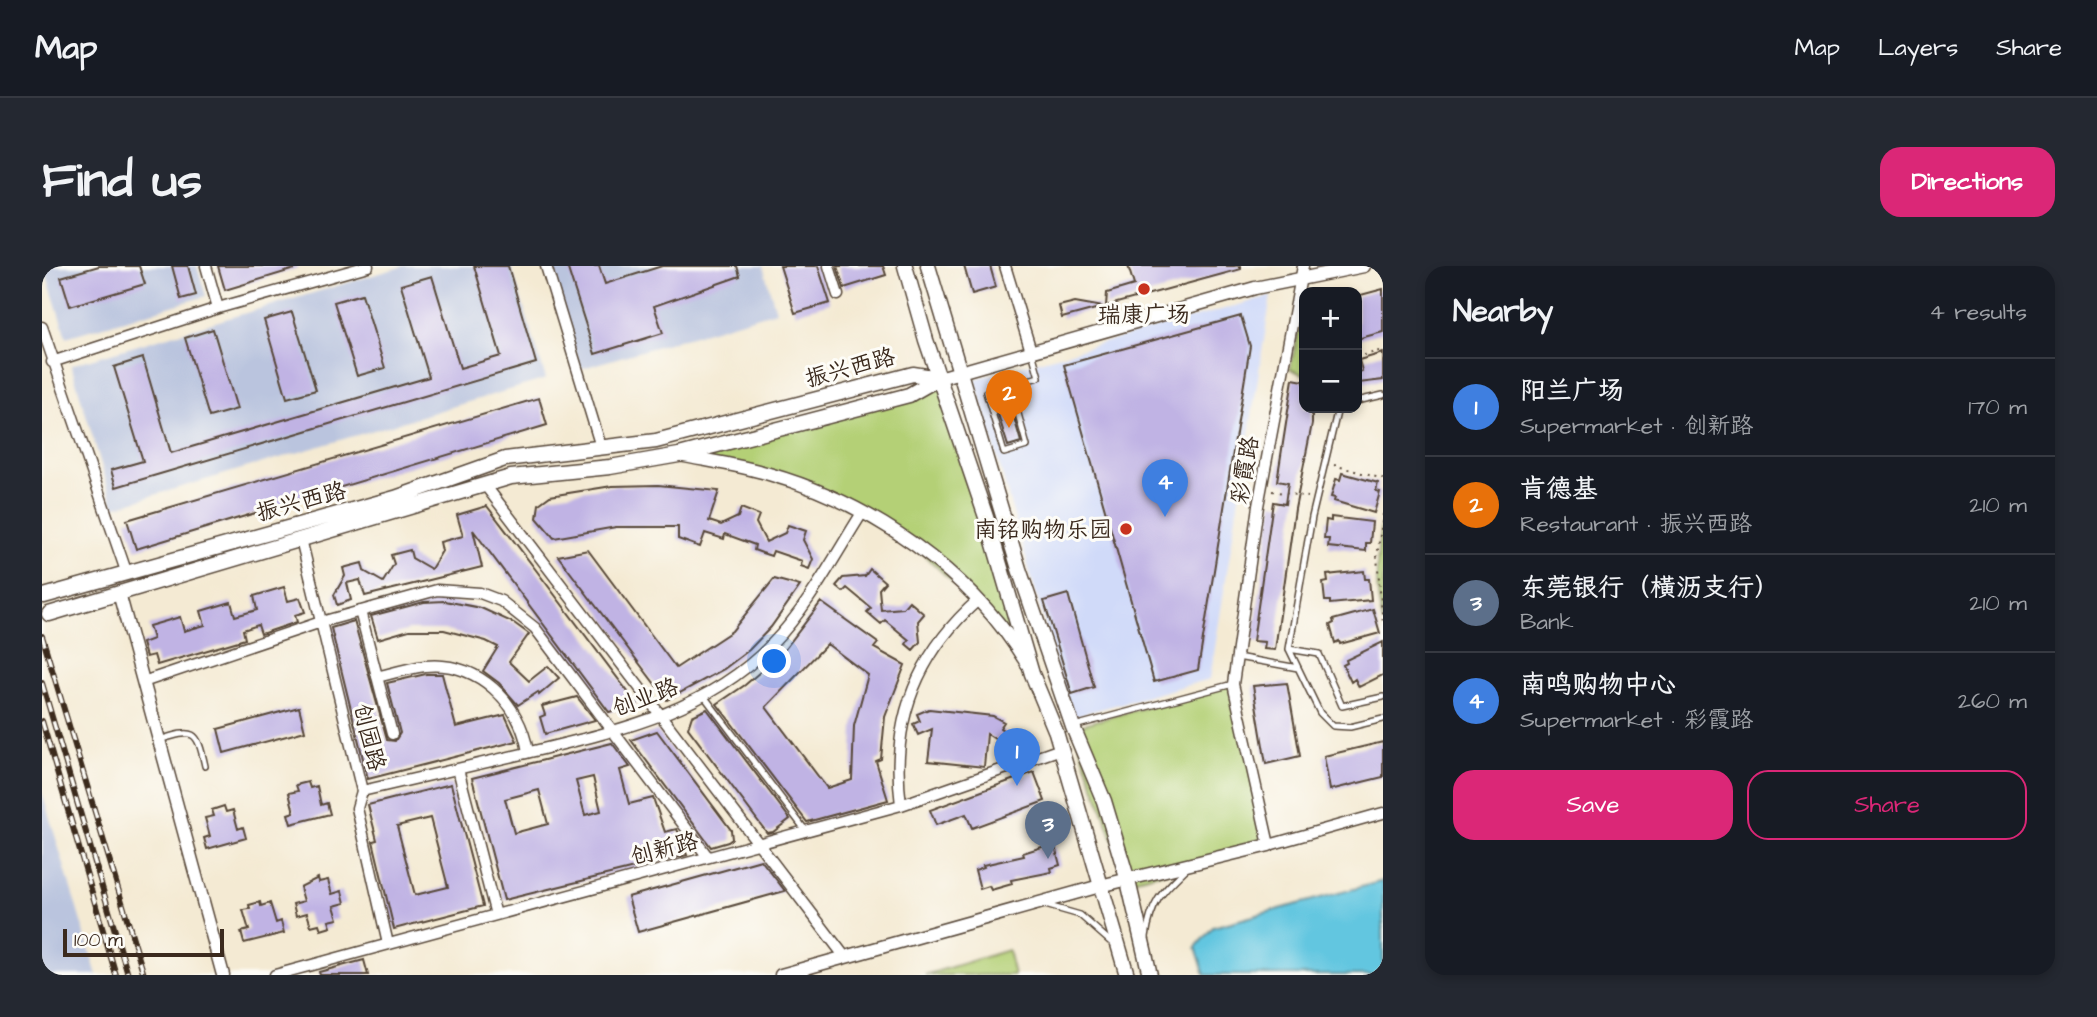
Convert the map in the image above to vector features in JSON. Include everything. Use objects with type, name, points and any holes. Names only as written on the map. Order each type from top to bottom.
[{"type":"main road","points":[[905,266],[986,517],[1032,674],[1061,749],[1127,975]]},
{"type":"main road","points":[[928,266],[1019,569],[1073,727],[1104,801],[1128,881],[1150,975]]},
{"type":"main road","name":"振兴西路","points":[[44,596],[395,498],[505,459],[656,441],[913,374],[939,378]]},
{"type":"main road","name":"振兴西路","points":[[49,614],[511,477],[610,467],[679,455],[909,395],[939,378]]},
{"type":"street","points":[[206,266],[218,308]]},
{"type":"street","points":[[52,362],[218,308],[368,266]]},
{"type":"street","points":[[546,266],[600,447]]},
{"type":"street","points":[[829,266],[838,295]]},
{"type":"street","points":[[1005,266],[1031,351]]},
{"type":"street","points":[[939,378],[1302,272],[1364,266]]},
{"type":"street","name":"彩霞路","points":[[1233,684],[1261,489],[1302,272]]},
{"type":"street","points":[[42,327],[126,571]]},
{"type":"street","points":[[679,455],[767,473],[816,491],[862,513],[925,554],[978,600],[1010,639],[1032,674]]},
{"type":"street","points":[[485,485],[845,957]]},
{"type":"street","name":"创业路","points":[[362,791],[614,732],[662,716],[704,696],[741,672],[786,628],[862,513]]},
{"type":"street","name":"创园路","points":[[301,540],[362,791],[357,808],[388,944]]},
{"type":"street","points":[[143,682],[321,622],[437,590],[459,589],[501,601],[535,628],[708,858]]},
{"type":"street","points":[[119,593],[223,975]]},
{"type":"street","points":[[901,805],[897,754],[900,729],[911,692],[927,657],[942,636],[978,600]]},
{"type":"street","points":[[360,611],[392,734]]},
{"type":"street","points":[[377,677],[427,666],[451,667],[474,675],[493,687],[508,703],[520,722],[528,752]]},
{"type":"street","points":[[1233,684],[1269,845]]},
{"type":"street","name":"创新路","points":[[275,975],[901,805],[1061,749]]},
{"type":"street","points":[[458,769],[496,915]]},
{"type":"street","points":[[781,975],[1100,886],[1190,866],[1383,813]]},
{"type":"lane","points":[[1010,385],[1027,446],[1004,453],[986,392],[1010,385],[1039,377],[1031,351]]},
{"type":"lane","points":[[1362,400],[1383,395]]},
{"type":"lane","points":[[1337,413],[1317,499],[1289,649],[1320,713],[1333,726],[1350,727],[1383,719]]},
{"type":"lane","points":[[1289,649],[1319,654],[1342,706],[1383,697]]},
{"type":"lane","points":[[1237,657],[1298,668]]},
{"type":"lane","points":[[1073,727],[1233,684]]},
{"type":"lane","points":[[704,696],[806,831]]},
{"type":"lane","points":[[159,740],[185,732],[193,734],[200,741],[205,766]]},
{"type":"lane","points":[[1145,954],[1147,917],[1163,890],[1190,866]]},
{"type":"lane","points":[[1038,903],[1080,915],[1096,926],[1122,957]]},
{"type":"path","points":[[1362,356],[1383,350]]},
{"type":"path","points":[[1327,463],[1383,479]]},
{"type":"path","points":[[1261,489],[1317,499]]},
{"type":"path","points":[[1383,514],[1377,557],[1383,624]]},
{"type":"shaded area","points":[[44,266],[197,266],[206,296],[66,337]]},
{"type":"shaded area","points":[[404,266],[511,266],[546,379],[114,507],[71,365]]},
{"type":"shaded area","points":[[549,266],[763,266],[776,311],[580,369]]},
{"type":"shaded area","name":"南铭购物乐园","points":[[1271,296],[1210,679],[1071,717],[975,379]]},
{"type":"shaded area","points":[[42,792],[97,975],[42,975]]},
{"type":"green space","points":[[1299,330],[1299,373],[1290,369]]},
{"type":"green space","points":[[940,381],[1032,674],[1006,633],[915,546],[816,490],[679,455]]},
{"type":"green space","points":[[1383,514],[1383,623],[1377,568]]},
{"type":"green space","points":[[1233,684],[1269,845],[1128,881],[1073,727]]},
{"type":"green space","points":[[1008,950],[1014,975],[925,975]]},
{"type":"water","points":[[1383,881],[1383,975],[1205,975],[1196,947],[1213,927]]},
{"type":"building","points":[[99,266],[139,266],[145,284],[70,306],[61,277]]},
{"type":"building","points":[[172,266],[188,266],[196,295],[181,299]]},
{"type":"building","points":[[218,266],[298,266],[298,268],[225,290]]},
{"type":"building","points":[[474,266],[508,266],[536,363],[116,487],[111,470],[143,461],[114,367],[143,358],[171,453],[429,377],[401,285],[432,276],[460,368],[501,356]]},
{"type":"building","points":[[567,266],[599,266],[605,284],[662,266],[737,266],[740,276],[654,306],[663,333],[595,354]]},
{"type":"building","points":[[780,266],[818,266],[830,303],[795,313]]},
{"type":"building","points":[[837,266],[883,266],[886,275],[844,288]]},
{"type":"building","points":[[964,266],[990,266],[996,287],[972,294]]},
{"type":"building","name":"瑞康广场","points":[[1128,266],[1241,266],[1241,269],[1106,306],[1107,293],[1134,285]]},
{"type":"building","points":[[1383,289],[1383,332],[1362,338],[1362,295]]},
{"type":"building","points":[[362,294],[385,368],[357,376],[334,302]]},
{"type":"building","points":[[1075,302],[1103,307],[1062,318],[1059,306]]},
{"type":"building","points":[[292,312],[316,390],[287,398],[264,320]]},
{"type":"building","points":[[1241,316],[1250,346],[1198,670],[1154,682],[1064,365]]},
{"type":"building","points":[[213,329],[237,409],[209,417],[185,338]]},
{"type":"building","points":[[1383,353],[1383,380],[1362,383],[1362,359]]},
{"type":"building","points":[[1293,379],[1299,380],[1299,413],[1312,413],[1312,424],[1295,509],[1275,650],[1264,649],[1265,642],[1253,641],[1273,502],[1285,504],[1288,483],[1277,481]]},
{"type":"building","points":[[539,398],[547,425],[136,549],[127,520]]},
{"type":"building","points":[[1011,407],[1021,442],[1008,446],[997,411]]},
{"type":"building","points":[[1342,473],[1378,483],[1376,491],[1380,492],[1374,513],[1334,501],[1335,498],[1331,497],[1336,479],[1340,480]]},
{"type":"building","points":[[658,485],[719,491],[709,521],[721,525],[738,517],[741,508],[759,515],[756,523],[766,542],[785,533],[788,525],[806,531],[803,540],[813,559],[809,569],[801,566],[802,561],[773,551],[771,556],[762,553],[754,550],[755,545],[725,534],[724,539],[705,533],[700,547],[678,539],[678,527],[616,527],[554,538],[537,518],[539,504],[550,496],[612,486]]},
{"type":"building","points":[[487,506],[637,704],[609,712],[473,530],[482,567],[365,596],[360,580],[347,583],[351,600],[337,605],[334,595],[345,576],[343,568],[362,563],[364,571],[383,582],[394,564],[391,555],[410,550],[412,558],[431,569],[442,551],[440,542],[463,536],[457,515]]},
{"type":"building","points":[[1331,517],[1372,522],[1370,543],[1366,543],[1366,551],[1328,547],[1329,539],[1324,539],[1326,520],[1331,521]]},
{"type":"building","points":[[588,550],[676,668],[732,631],[774,579],[800,586],[771,627],[749,650],[724,669],[667,700],[558,556]]},
{"type":"building","points":[[870,569],[885,582],[879,589],[881,610],[903,608],[909,601],[924,614],[918,621],[920,642],[913,650],[906,644],[909,640],[885,620],[881,624],[867,612],[871,608],[847,588],[843,592],[836,586],[843,578],[865,576]]},
{"type":"building","points":[[1364,571],[1365,579],[1369,579],[1371,600],[1330,604],[1330,601],[1325,601],[1323,583],[1328,582],[1327,575]]},
{"type":"building","points":[[284,587],[288,601],[300,598],[305,612],[295,615],[297,622],[261,634],[258,625],[243,630],[245,639],[157,665],[154,655],[146,657],[142,643],[153,639],[149,626],[180,617],[184,631],[205,625],[201,611],[231,602],[235,616],[257,610],[254,596]]},
{"type":"building","points":[[1068,594],[1094,687],[1072,694],[1044,601]]},
{"type":"building","points":[[445,601],[481,608],[514,623],[529,634],[509,662],[529,681],[548,666],[559,678],[539,695],[538,692],[518,705],[499,683],[483,671],[498,647],[486,641],[444,630],[409,630],[378,639],[371,616],[424,602]]},
{"type":"building","points":[[821,602],[878,643],[874,648],[905,665],[885,717],[881,759],[876,761],[888,800],[807,822],[717,704],[745,685],[782,653]],"holes":[[[827,644],[868,675],[854,726],[852,780],[827,788],[766,707]]]},
{"type":"building","points":[[1373,609],[1380,633],[1335,643],[1330,625],[1334,623],[1333,620]]},
{"type":"building","points":[[354,621],[387,740],[395,741],[400,733],[387,683],[426,674],[442,674],[456,727],[505,715],[517,741],[368,779],[331,628]]},
{"type":"building","points":[[1383,642],[1383,675],[1359,687],[1355,679],[1351,682],[1343,665],[1347,663],[1346,660]]},
{"type":"building","points":[[1287,683],[1300,756],[1266,764],[1253,686]]},
{"type":"building","points":[[577,697],[595,720],[545,734],[540,717],[545,715],[542,706]]},
{"type":"building","points":[[299,707],[305,731],[224,753],[218,729]]},
{"type":"building","points":[[707,709],[790,819],[773,832],[767,833],[688,728],[692,716]]},
{"type":"building","points":[[929,709],[993,716],[1004,722],[1000,728],[1006,732],[1000,742],[987,734],[984,767],[928,761],[932,729],[918,735],[913,724],[920,721],[917,714]]},
{"type":"building","points":[[657,731],[731,830],[732,839],[728,842],[711,847],[631,740]]},
{"type":"building","points":[[1383,742],[1383,777],[1330,790],[1324,756]]},
{"type":"building","points":[[612,743],[630,767],[620,770],[629,804],[653,798],[665,832],[677,829],[687,855],[504,900],[472,778]],"holes":[[[593,777],[601,811],[585,815],[576,781]],[[539,790],[548,824],[514,833],[505,799]]]},
{"type":"building","points":[[1034,772],[1045,801],[972,828],[966,814],[936,825],[930,810]]},
{"type":"building","points":[[308,782],[310,788],[317,786],[321,805],[327,803],[330,814],[291,824],[288,814],[294,812],[289,793],[298,791],[296,785]]},
{"type":"building","points":[[451,784],[483,906],[394,929],[373,841],[377,840],[368,805]],"holes":[[[430,818],[448,887],[415,895],[397,826]]]},
{"type":"building","points":[[224,806],[226,812],[233,810],[238,829],[243,827],[246,838],[207,849],[204,838],[210,836],[205,818],[214,816],[212,810]]},
{"type":"building","points":[[1045,846],[1045,849],[1055,846],[1060,865],[1051,868],[1052,872],[1011,880],[1012,884],[991,890],[989,886],[980,889],[975,870],[984,867],[983,865],[1024,856],[1023,853]]},
{"type":"building","points":[[761,860],[785,891],[638,932],[628,897]]},
{"type":"building","points":[[318,878],[319,882],[328,880],[332,894],[342,891],[345,903],[334,906],[338,919],[329,921],[331,927],[321,930],[319,924],[311,926],[307,913],[296,916],[293,904],[304,901],[300,887]]},
{"type":"building","points":[[260,902],[261,906],[270,903],[276,923],[281,921],[284,933],[244,943],[241,932],[249,930],[243,910]]},
{"type":"building","points":[[364,960],[368,975],[320,975],[319,972]]},
{"type":"railway","points":[[42,636],[144,975]]},
{"type":"railway","points":[[42,683],[128,975]]},
{"type":"railway","points":[[42,721],[116,975]]},
{"type":"place","name":"瑞康广场","points":[[1144,289]]},
{"type":"place","name":"肯德基","points":[[1009,428]]},
{"type":"place","name":"南鸣购物中心","points":[[1165,517]]},
{"type":"place","name":"南铭购物乐园","points":[[1126,529]]},
{"type":"place","name":"阳兰广场","points":[[1017,786]]},
{"type":"place","name":"东莞银行（横沥支行）","points":[[1048,859]]}]
